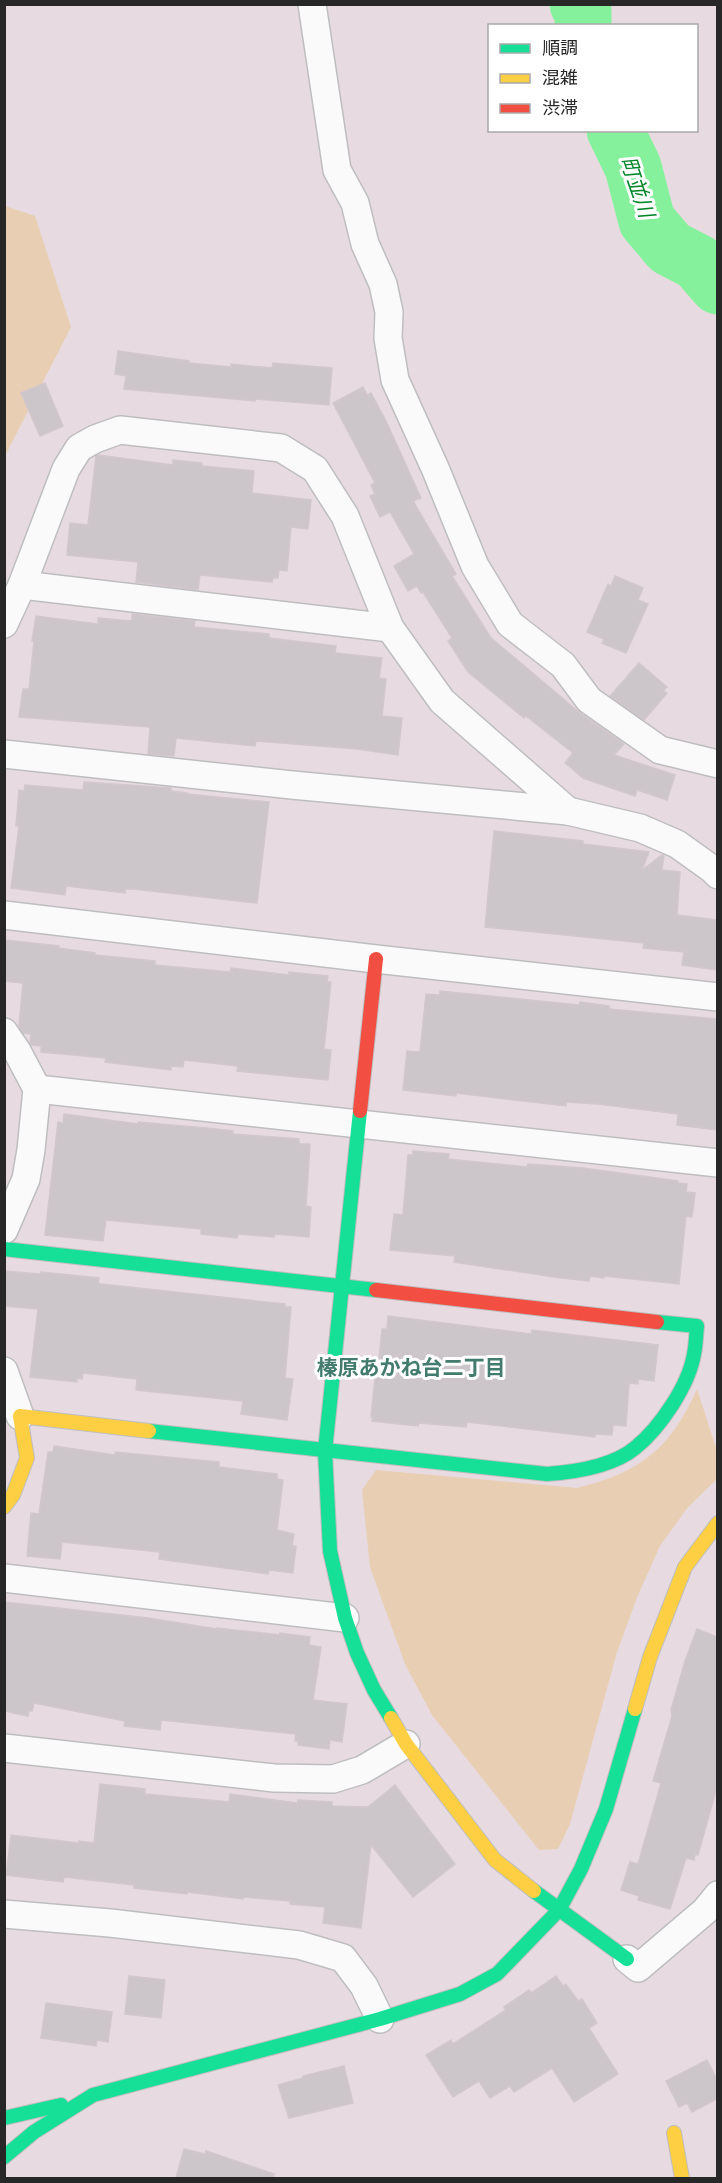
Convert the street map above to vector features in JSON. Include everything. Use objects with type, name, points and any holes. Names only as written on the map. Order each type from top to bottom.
[{"type":"street","points":[[312,4],[337,170],[355,203],[365,244],[383,284],[389,312],[388,338],[395,380],[435,468],[475,566],[510,624],[563,665],[589,700],[660,750],[717,764]]},
{"type":"street","points":[[4,624],[22,585],[51,503],[66,469],[79,448],[95,439],[120,430],[281,448],[315,469],[345,516],[390,628],[442,701],[568,811]]},
{"type":"street","points":[[22,585],[390,628]]},
{"type":"street","points":[[4,754],[304,787],[568,811],[640,828],[677,844],[717,875]]},
{"type":"street","points":[[4,915],[717,996]]},
{"type":"street","points":[[376,959],[357,1123],[325,1451],[330,1551],[345,1618],[357,1653],[374,1690],[406,1744],[495,1860],[638,1968],[705,1911],[717,1895]]},
{"type":"street","points":[[4,1032],[37,1089],[26,1179],[4,1230]]},
{"type":"street","points":[[37,1089],[717,1163]]},
{"type":"street","points":[[4,1249],[697,1326],[694,1356],[681,1390],[654,1430],[634,1449],[600,1465],[574,1472],[547,1474],[20,1416]]},
{"type":"street","points":[[4,1371],[20,1416],[27,1458],[13,1495],[4,1506]]},
{"type":"street","points":[[4,2157],[34,2132],[93,2095],[380,2019],[460,1994],[497,1974],[560,1910],[581,1869],[606,1809],[650,1656],[685,1567],[717,1523]]},
{"type":"street","points":[[4,1578],[345,1618]]},
{"type":"street","points":[[4,1748],[274,1778],[333,1779],[362,1770],[406,1744]]},
{"type":"street","points":[[4,1914],[110,1923],[299,1945],[343,1958],[364,1986],[380,2019]]},
{"type":"street","points":[[4,2118],[86,2099]]},
{"type":"street","points":[[674,2133],[682,2178]]},
{"type":"shaded area","points":[[5,206],[35,216],[71,327],[5,456]]},
{"type":"shaded area","points":[[697,1389],[717,1451],[717,1479],[688,1507],[660,1546],[638,1595],[617,1652],[570,1824],[558,1849],[539,1850],[432,1715],[405,1664],[370,1567],[362,1490],[376,1470],[577,1488],[599,1482],[636,1466],[651,1455],[676,1427]]},
{"type":"building","points":[[118,351],[189,361],[189,363],[231,367],[231,364],[272,368],[273,363],[332,368],[329,405],[124,389],[126,376],[115,374]]},
{"type":"building","points":[[45,383],[63,426],[40,436],[21,393]]},
{"type":"building","points":[[363,387],[367,395],[371,393],[386,421],[421,498],[413,501],[456,574],[452,576],[491,638],[580,713],[624,744],[614,755],[675,775],[667,800],[637,790],[635,796],[583,778],[565,763],[573,753],[526,716],[524,718],[468,672],[448,641],[452,638],[423,592],[421,593],[417,586],[408,591],[394,566],[414,554],[390,512],[380,517],[370,496],[375,494],[371,485],[375,483],[333,403]]},
{"type":"building","points":[[96,456],[173,465],[173,460],[202,463],[202,466],[254,471],[252,493],[311,500],[308,529],[291,527],[287,571],[279,570],[278,578],[273,578],[272,582],[200,575],[198,590],[136,582],[138,562],[67,555],[70,523],[88,525]]},
{"type":"building","points":[[615,576],[643,588],[638,600],[648,604],[626,653],[602,643],[604,639],[587,632],[608,584],[611,586]]},
{"type":"building","points":[[132,614],[195,621],[194,627],[269,634],[269,638],[336,646],[335,653],[382,658],[379,678],[386,679],[382,716],[402,718],[398,755],[357,749],[256,741],[255,746],[176,738],[174,756],[148,754],[150,727],[19,717],[23,689],[29,689],[36,616],[98,624],[98,618],[132,621]]},
{"type":"building","points":[[639,663],[667,687],[663,691],[667,693],[644,720],[610,696]]},
{"type":"building","points":[[84,782],[171,788],[171,791],[187,794],[269,802],[257,903],[133,889],[125,889],[125,893],[66,886],[65,895],[11,888],[19,826],[16,826],[19,790],[24,791],[25,785],[83,790]]},
{"type":"building","points":[[494,831],[583,841],[583,844],[649,852],[642,870],[664,855],[662,870],[680,872],[677,915],[717,920],[717,970],[682,965],[684,952],[643,948],[644,943],[485,927]]},
{"type":"building","points":[[4,940],[59,946],[58,948],[95,953],[95,955],[155,961],[155,965],[230,972],[231,968],[289,975],[289,972],[328,976],[327,982],[331,982],[324,1049],[331,1050],[328,1080],[237,1071],[238,1066],[184,1060],[183,1067],[171,1066],[171,1070],[105,1062],[106,1058],[41,1052],[41,1046],[31,1045],[31,1034],[23,1033],[19,1026],[23,983],[4,981]]},
{"type":"building","points":[[440,991],[579,1005],[580,1002],[609,1006],[609,1009],[717,1019],[717,1130],[677,1125],[678,1114],[598,1104],[566,1102],[566,1106],[456,1093],[456,1096],[403,1090],[407,1051],[420,1052],[426,994],[440,995]]},
{"type":"building","points":[[64,1114],[138,1124],[138,1122],[207,1128],[233,1131],[233,1134],[299,1139],[299,1144],[310,1144],[306,1206],[311,1207],[309,1237],[238,1234],[237,1238],[201,1234],[201,1229],[106,1220],[103,1241],[45,1235],[58,1122],[63,1123]]},
{"type":"building","points":[[413,1151],[449,1154],[448,1159],[527,1167],[528,1164],[583,1168],[687,1184],[686,1192],[695,1193],[692,1217],[686,1216],[679,1284],[604,1276],[604,1278],[590,1276],[589,1281],[561,1278],[454,1262],[455,1256],[390,1250],[394,1214],[403,1215],[408,1155],[413,1155]]},
{"type":"building","points":[[4,1271],[99,1278],[98,1283],[101,1284],[285,1304],[285,1307],[291,1307],[285,1378],[293,1379],[287,1420],[241,1414],[243,1401],[136,1390],[137,1379],[83,1373],[82,1379],[77,1378],[77,1382],[30,1377],[38,1309],[4,1306]]},
{"type":"building","points":[[388,1316],[531,1334],[532,1330],[658,1345],[654,1381],[638,1379],[638,1384],[629,1383],[626,1426],[613,1425],[612,1435],[595,1434],[595,1437],[467,1422],[466,1427],[419,1423],[418,1426],[372,1421],[382,1329],[387,1329]]},
{"type":"building","points":[[54,1446],[115,1455],[115,1452],[219,1462],[219,1467],[277,1474],[277,1479],[283,1480],[277,1530],[294,1534],[292,1546],[296,1546],[293,1573],[269,1570],[268,1574],[159,1559],[160,1552],[62,1542],[60,1559],[27,1556],[31,1513],[39,1514],[48,1452],[53,1452]]},
{"type":"building","points":[[4,1602],[148,1618],[217,1629],[310,1637],[309,1645],[321,1647],[313,1700],[347,1704],[342,1742],[330,1740],[329,1749],[298,1745],[298,1741],[295,1741],[296,1734],[161,1720],[160,1730],[124,1726],[125,1721],[34,1703],[28,1716],[4,1711]]},
{"type":"building","points":[[697,1629],[717,1637],[717,1787],[698,1855],[695,1855],[694,1860],[686,1858],[670,1909],[638,1900],[639,1896],[621,1890],[630,1862],[638,1864],[661,1783],[653,1781],[685,1661]]},
{"type":"building","points":[[100,1784],[145,1789],[145,1794],[229,1802],[230,1794],[297,1803],[298,1800],[332,1802],[332,1806],[368,1807],[395,1785],[455,1864],[413,1897],[371,1845],[361,1928],[323,1923],[325,1907],[290,1904],[290,1901],[243,1897],[243,1899],[187,1892],[187,1894],[64,1877],[63,1882],[6,1875],[11,1835],[94,1843]]},
{"type":"building","points":[[129,1976],[165,1980],[161,2018],[125,2014]]},
{"type":"building","points":[[556,1976],[563,1986],[566,1984],[578,2001],[582,1999],[597,2023],[589,2028],[618,2074],[574,2102],[552,2068],[514,2092],[510,2086],[490,2098],[479,2081],[453,2097],[426,2055],[451,2040],[453,2044],[506,2010],[504,2007],[529,1990],[531,1993]]},
{"type":"building","points":[[46,2003],[112,2012],[108,2042],[97,2040],[96,2046],[41,2038]]},
{"type":"building","points":[[707,2060],[717,2080],[717,2099],[692,2112],[687,2103],[679,2107],[666,2081]]},
{"type":"building","points":[[344,2066],[353,2103],[289,2118],[278,2085]]},
{"type":"building","points":[[184,2149],[205,2154],[206,2151],[274,2174],[273,2178],[176,2178]]},
{"type":"waterway","name":"町並川","points":[[578,4],[583,10],[583,24]]},
{"type":"waterway","name":"町並川","points":[[616,132],[633,167],[647,221],[670,248],[697,262],[718,286]]},
{"type":"traffic: fast","points":[[360,1111],[325,1451],[330,1551],[345,1618],[357,1653],[374,1690],[391,1718]]},
{"type":"traffic: fast","points":[[4,1249],[376,1290]]},
{"type":"traffic: fast","points":[[149,1431],[547,1474],[581,1470],[605,1464],[635,1448],[663,1418],[680,1392],[695,1351],[697,1326],[657,1322]]},
{"type":"traffic: fast","points":[[4,2157],[34,2132],[93,2095],[380,2019],[460,1994],[497,1974],[559,1910],[581,1869],[606,1809],[635,1709]]},
{"type":"traffic: fast","points":[[534,1891],[627,1959]]},
{"type":"traffic: fast","points":[[4,2118],[61,2105]]},
{"type":"traffic: slow","points":[[4,1507],[13,1495],[27,1458],[20,1416],[149,1431]]},
{"type":"traffic: slow","points":[[635,1709],[650,1657],[685,1567],[718,1523]]},
{"type":"traffic: slow","points":[[391,1718],[406,1744],[495,1860],[534,1891]]},
{"type":"traffic: slow","points":[[674,2133],[682,2178]]},
{"type":"traffic: jam","points":[[360,1111],[376,959]]},
{"type":"traffic: jam","points":[[376,1290],[657,1322]]},
{"type":"district","name":"榛原あかね台二丁目","points":[[411,1368]]}]
